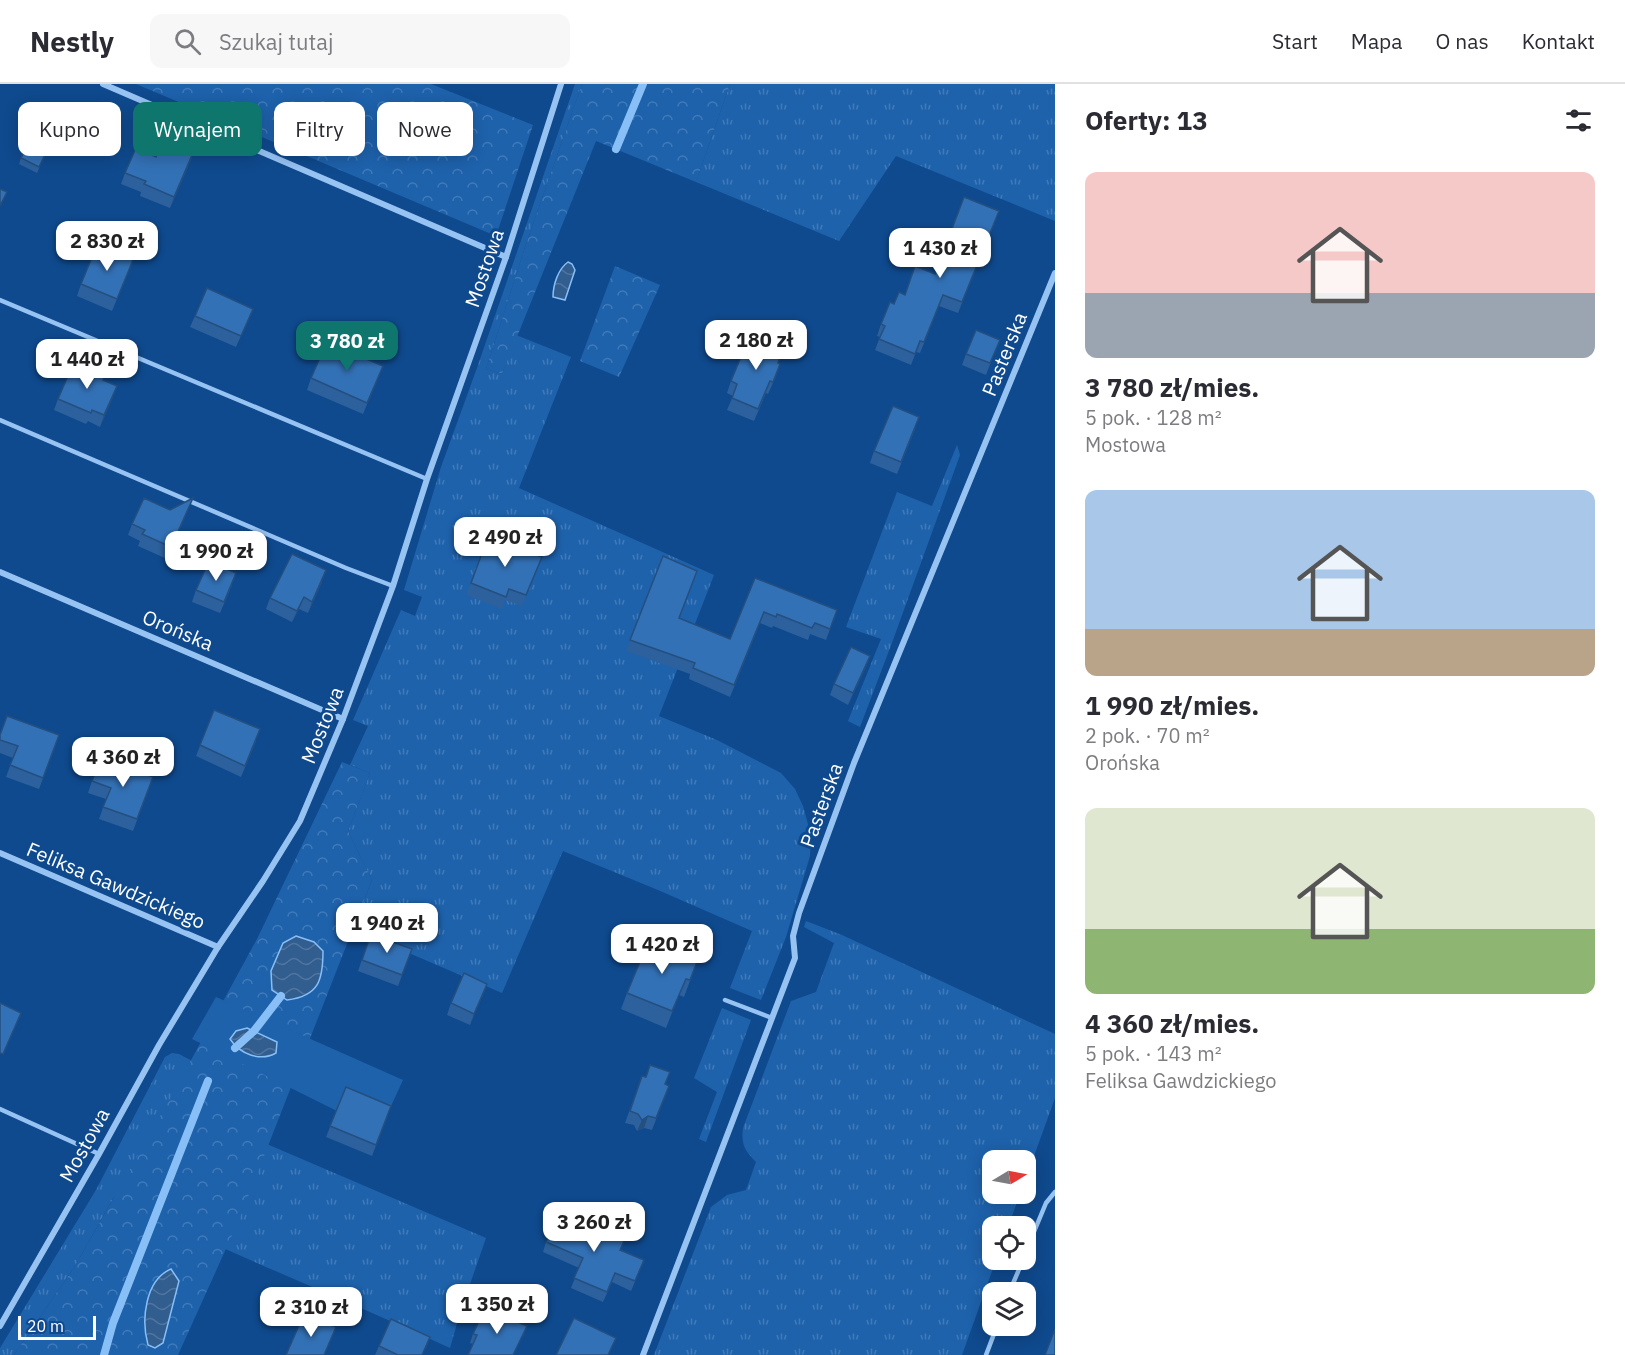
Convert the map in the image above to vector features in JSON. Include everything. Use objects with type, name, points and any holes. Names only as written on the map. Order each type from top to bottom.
[{"type":"street","points":[[103,84],[506,257]]},
{"type":"street","name":"Mostowa","points":[[0,1326],[130,1096],[218,947],[300,821],[343,719],[393,586],[427,479],[506,257],[561,84]]},
{"type":"street","name":"Pasterska","points":[[643,1355],[795,958],[793,936],[799,913],[854,763],[1055,273]]},
{"type":"street","name":"Orońska","points":[[0,572],[343,719]]},
{"type":"street","name":"Feliksa Gawdzickiego","points":[[0,853],[218,947]]},
{"type":"lane","points":[[0,300],[427,479]]},
{"type":"lane","points":[[0,420],[393,586]]},
{"type":"lane","points":[[725,1000],[771,1018]]},
{"type":"lane","points":[[0,1109],[99,1154]]},
{"type":"lane","points":[[1036,1227],[1046,1203],[1055,1192]]},
{"type":"lane","points":[[986,1355],[993,1336]]},
{"type":"green space","points":[[136,84],[431,84],[533,125],[496,236],[307,156],[365,156],[365,102],[274,102],[274,142],[262,137],[262,102],[179,102]]},
{"type":"green space","points":[[575,84],[582,84],[525,247],[486,369],[502,374],[516,335],[571,357],[519,488],[714,575],[659,716],[717,740],[781,773],[795,789],[803,806],[811,835],[810,856],[786,937],[761,1000],[730,988],[752,931],[563,851],[502,993],[353,929],[372,880],[348,831],[370,773],[350,765],[368,726],[353,720],[401,610],[415,616],[422,597],[404,590],[441,467]]},
{"type":"green space","points":[[582,84],[730,84],[696,182],[596,141],[502,374],[486,369],[525,247]]},
{"type":"green space","points":[[730,84],[1055,84],[1055,221],[896,156],[839,241],[696,182]]},
{"type":"green space","points":[[615,266],[660,285],[619,377],[580,361]]},
{"type":"green space","points":[[957,445],[960,455],[860,727],[848,721],[881,639],[846,627],[897,492],[932,506]]},
{"type":"green space","points":[[342,762],[370,773],[348,831],[372,880],[239,1220],[178,1355],[14,1355],[75,1266],[172,1095],[257,939]]},
{"type":"green space","points":[[806,921],[842,935],[1055,1034],[1055,1098],[1036,1150],[982,1150],[982,1204],[1016,1204],[1012,1216],[982,1216],[982,1270],[992,1270],[988,1282],[982,1282],[982,1299],[962,1355],[654,1355],[711,1207],[727,1195],[746,1190],[756,1162],[745,1147],[743,1128],[791,1001],[816,992],[834,943],[804,927]]},
{"type":"green space","points":[[216,997],[403,1080],[386,1117],[342,1098],[337,1111],[192,1039]]},
{"type":"green space","points":[[722,1008],[751,1020],[706,1142],[699,1139],[717,1092],[694,1078]]},
{"type":"green space","points":[[172,1053],[179,1054],[252,1093],[239,1132],[486,1238],[450,1348],[114,1197],[75,1266],[14,1355],[0,1355],[0,1348],[96,1190],[165,1057]]},
{"type":"water","points":[[568,262],[575,270],[565,300],[553,297],[553,292],[559,273]]},
{"type":"water","points":[[296,936],[314,942],[323,951],[322,970],[317,985],[312,990],[306,995],[287,1000],[272,990],[271,971],[283,943]]},
{"type":"water","points":[[247,1028],[277,1042],[276,1053],[263,1057],[251,1055],[239,1049],[230,1039],[236,1031]]},
{"type":"water","points":[[171,1269],[179,1281],[163,1343],[155,1348],[148,1345],[146,1335],[147,1302],[155,1282]]},
{"type":"building","points":[[133,155],[192,156],[174,197],[144,184],[146,181],[125,173]]},
{"type":"building","points":[[22,156],[44,156],[39,167],[21,158]]},
{"type":"building","points":[[0,189],[7,192],[0,206]]},
{"type":"building","points":[[964,197],[999,211],[962,302],[943,295],[924,342],[920,341],[915,354],[879,339],[885,326],[881,324],[890,302],[894,304],[899,292],[905,295],[915,266],[935,274]]},
{"type":"building","points":[[97,245],[133,260],[117,299],[81,284]]},
{"type":"building","points":[[207,288],[253,309],[241,336],[195,316]]},
{"type":"building","points":[[976,330],[1000,340],[990,363],[966,354]]},
{"type":"building","points":[[750,335],[783,349],[773,382],[770,381],[758,409],[732,398],[737,384],[731,381]]},
{"type":"building","points":[[327,342],[383,366],[367,403],[311,378]]},
{"type":"building","points":[[74,362],[105,375],[103,380],[117,386],[104,415],[92,410],[91,413],[58,399]]},
{"type":"building","points":[[893,406],[919,417],[901,462],[874,451]]},
{"type":"building","points":[[144,498],[170,510],[193,498],[171,547],[142,534],[145,530],[132,524]]},
{"type":"building","points":[[488,537],[542,557],[526,595],[509,589],[506,597],[471,583]]},
{"type":"building","points":[[292,554],[326,570],[312,602],[304,597],[297,611],[270,598]]},
{"type":"building","points":[[663,556],[697,571],[679,618],[730,639],[755,578],[837,610],[830,629],[815,623],[812,628],[777,614],[776,617],[764,612],[734,685],[693,668],[695,663],[630,640]]},
{"type":"building","points":[[209,561],[236,573],[224,602],[196,590]]},
{"type":"building","points":[[851,647],[870,656],[853,693],[834,684]]},
{"type":"building","points":[[214,710],[260,729],[245,766],[200,745]]},
{"type":"building","points":[[7,716],[59,735],[43,778],[10,765],[18,746],[0,740]]},
{"type":"building","points":[[101,758],[153,777],[137,819],[103,807],[111,788],[92,781]]},
{"type":"building","points":[[371,934],[412,949],[402,975],[362,960]]},
{"type":"building","points":[[649,940],[698,959],[690,980],[686,979],[672,1011],[627,993]]},
{"type":"building","points":[[464,973],[487,984],[474,1014],[451,1003]]},
{"type":"building","points":[[0,1003],[21,1013],[3,1054],[0,1053]]},
{"type":"building","points":[[650,1065],[670,1072],[665,1084],[669,1086],[656,1118],[648,1116],[642,1120],[638,1114],[630,1111],[642,1076],[646,1077]]},
{"type":"building","points":[[346,1087],[391,1106],[376,1145],[330,1126]]},
{"type":"building","points":[[559,1213],[624,1241],[620,1250],[644,1260],[635,1281],[615,1273],[607,1292],[574,1278],[583,1258],[546,1242]]},
{"type":"building","points":[[485,1308],[527,1326],[513,1355],[468,1355],[477,1335],[473,1334]]},
{"type":"building","points":[[304,1314],[336,1327],[324,1355],[286,1355]]},
{"type":"building","points":[[574,1318],[616,1338],[608,1355],[556,1355]]},
{"type":"building","points":[[391,1319],[430,1337],[422,1355],[398,1355],[379,1346]]},
{"type":"building","points":[[1055,1329],[1055,1355],[1045,1355]]},
{"type":"waterway","points":[[616,149],[643,84]]},
{"type":"waterway","points":[[235,1048],[254,1031],[281,996]]},
{"type":"waterway","points":[[104,1355],[113,1323],[208,1081]]}]
